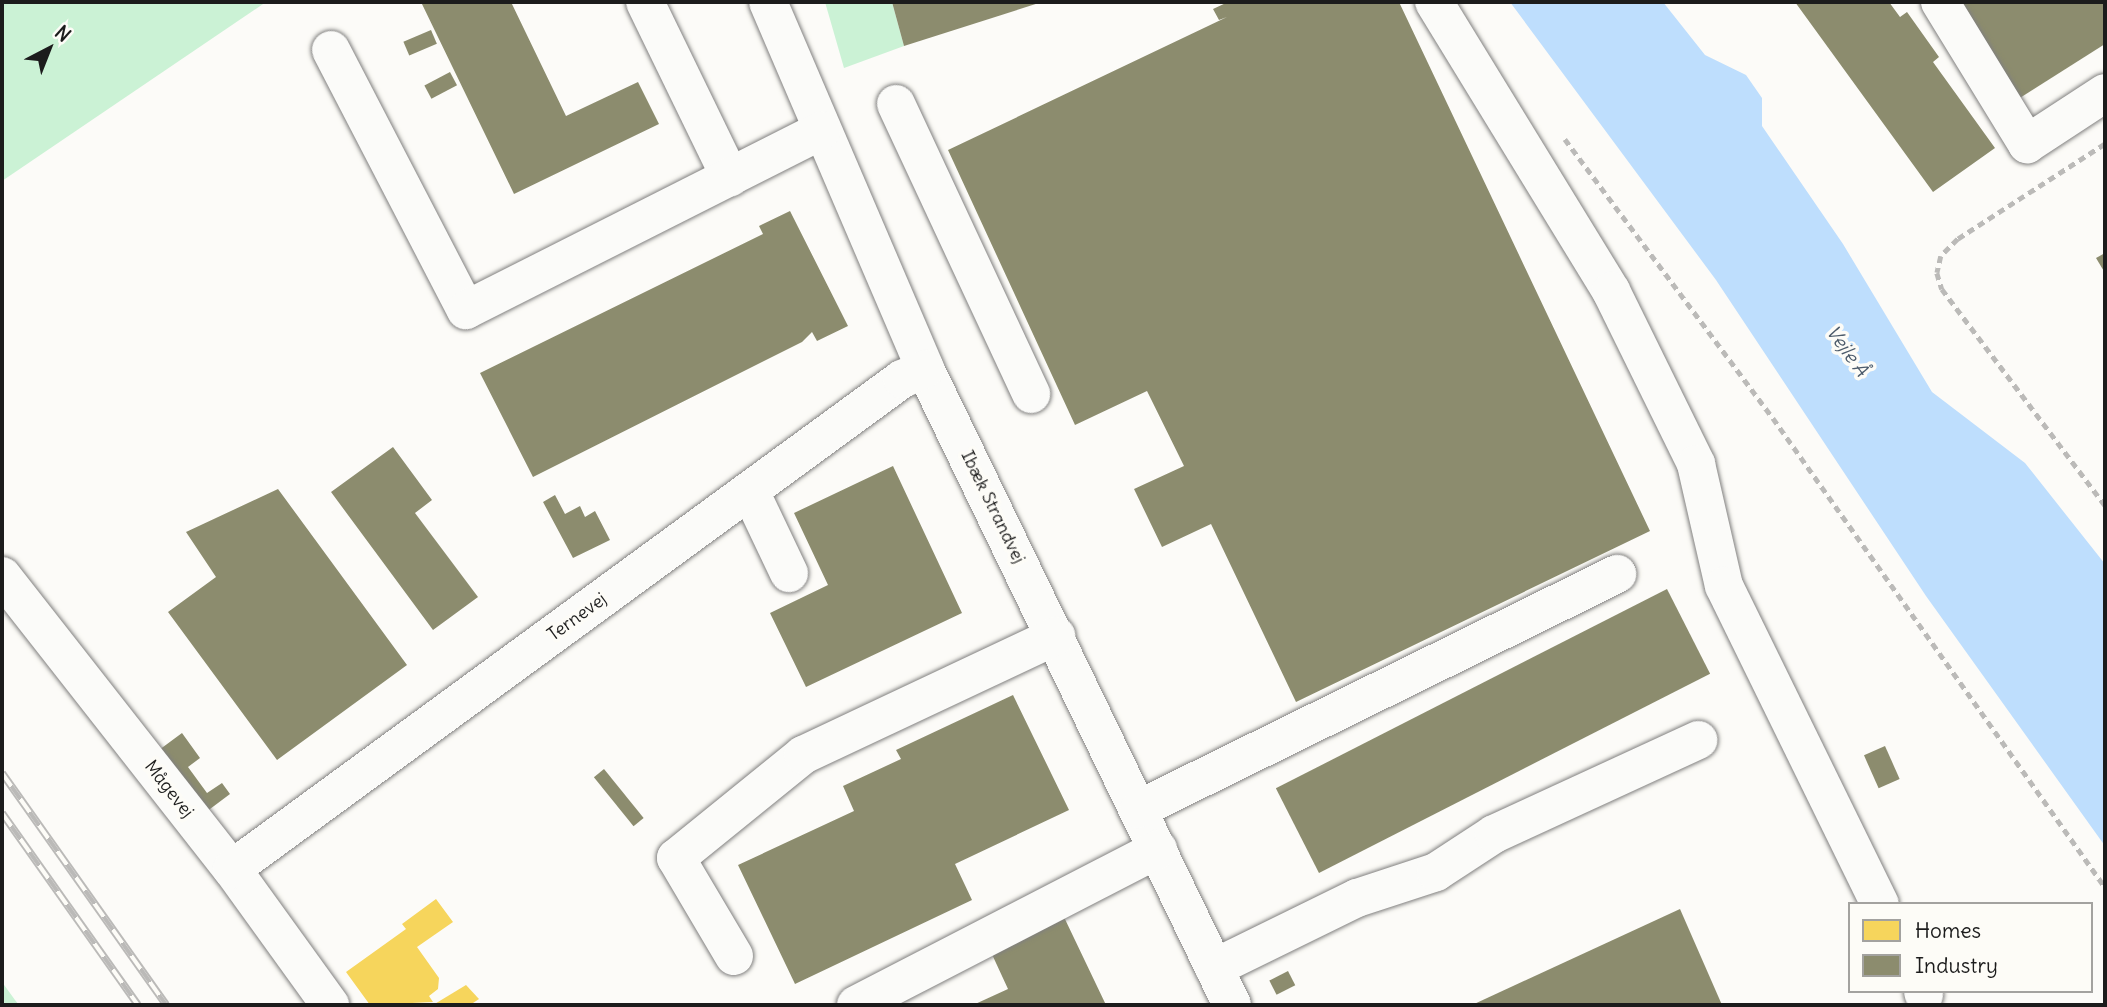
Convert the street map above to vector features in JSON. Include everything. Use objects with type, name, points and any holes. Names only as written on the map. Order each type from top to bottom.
[{"type":"street","points":[[645,2],[730,177]]},
{"type":"street","name":"Ibæk Strandvej","points":[[768,2],[925,369],[1232,1005]]},
{"type":"street","points":[[1434,2],[1623,316],[1696,464],[1724,586],[1879,902]]},
{"type":"street","points":[[1940,2],[2027,144],[2105,93]]},
{"type":"street","points":[[331,50],[466,310],[821,131]]},
{"type":"street","points":[[897,104],[1031,394]]},
{"type":"street","name":"Ternevej","points":[[232,869],[902,379],[925,369]]},
{"type":"street","points":[[750,491],[789,573]]},
{"type":"street","points":[[1139,809],[1617,574]]},
{"type":"street","name":"Mågevej","points":[[2,576],[232,869],[330,1005]]},
{"type":"street","points":[[734,956],[676,858],[803,755],[1056,636]]},
{"type":"street","points":[[1214,968],[1357,898],[1436,872],[1494,834],[1698,740]]},
{"type":"street","points":[[856,1005],[1158,849]]},
{"type":"path","points":[[1560,133],[1773,418],[2105,887]]},
{"type":"path","points":[[2105,144],[1958,239],[1941,256],[1937,273],[1942,289],[2105,505]]},
{"type":"green space","points":[[2,2],[266,2],[2,181]]},
{"type":"green space","points":[[825,2],[892,2],[904,46],[844,68]]},
{"type":"green space","points":[[2,982],[15,1000],[19,1005],[2,1005]]},
{"type":"water","name":"Vejle Å","points":[[1510,2],[1663,2],[1705,55],[1746,75],[1762,98],[1762,126],[1843,244],[1932,392],[2025,463],[2105,564],[2105,846],[1926,596],[1716,280]]},
{"type":"building: Homes","points":[[436,899],[453,922],[417,947],[439,978],[438,989],[429,996],[433,1002],[370,1005],[346,972],[406,929],[402,924]]},
{"type":"building: Homes","points":[[466,985],[479,999],[470,1005],[433,1005]]},
{"type":"building: Industry","points":[[421,2],[511,2],[566,116],[638,82],[659,124],[514,194]]},
{"type":"building: Industry","points":[[892,2],[1042,2],[904,46]]},
{"type":"building: Industry","points":[[1228,2],[1399,2],[1650,531],[1296,702],[1211,524],[1162,547],[1134,489],[1184,466],[1147,391],[1075,425],[948,150],[1227,17],[1219,20],[1213,9]]},
{"type":"building: Industry","points":[[1795,2],[1889,2],[1900,17],[1907,12],[1939,57],[1933,62],[1995,148],[1933,192]]},
{"type":"building: Industry","points":[[1952,2],[2105,2],[2105,44],[2015,101]]},
{"type":"building: Industry","points":[[431,30],[437,44],[409,56],[403,42]]},
{"type":"building: Industry","points":[[450,72],[457,85],[431,99],[424,86]]},
{"type":"building: Industry","points":[[790,211],[848,326],[817,341],[812,332],[802,342],[533,477],[480,373],[763,234],[759,226]]},
{"type":"building: Industry","points":[[2105,253],[2105,273],[2096,258]]},
{"type":"building: Industry","points":[[393,447],[432,500],[415,513],[478,597],[433,630],[331,492]]},
{"type":"building: Industry","points":[[893,466],[962,613],[806,687],[770,613],[828,585],[794,513]]},
{"type":"building: Industry","points":[[278,489],[407,665],[277,760],[168,612],[216,577],[186,532]]},
{"type":"building: Industry","points":[[555,495],[565,514],[580,506],[585,517],[595,511],[610,540],[573,558],[543,502]]},
{"type":"building: Industry","points":[[1667,589],[1710,674],[1319,873],[1276,788]]},
{"type":"building: Industry","points":[[1013,695],[1069,810],[955,864],[972,900],[795,984],[738,865],[854,811],[843,786],[901,759],[896,750]]},
{"type":"building: Industry","points":[[182,733],[200,758],[188,767],[207,793],[222,783],[230,794],[206,812],[159,750]]},
{"type":"building: Industry","points":[[1885,746],[1900,779],[1879,788],[1864,755]]},
{"type":"building: Industry","points":[[604,769],[644,818],[634,826],[594,777]]},
{"type":"building: Industry","points":[[1680,909],[1722,1005],[1472,1005]]},
{"type":"building: Industry","points":[[1063,915],[1106,1005],[973,1005],[1008,989],[990,950]]},
{"type":"building: Industry","points":[[1288,971],[1295,985],[1277,995],[1269,981]]},
{"type":"railway","points":[[2,773],[166,1005]]},
{"type":"railway","points":[[2,813],[138,1005]]}]
